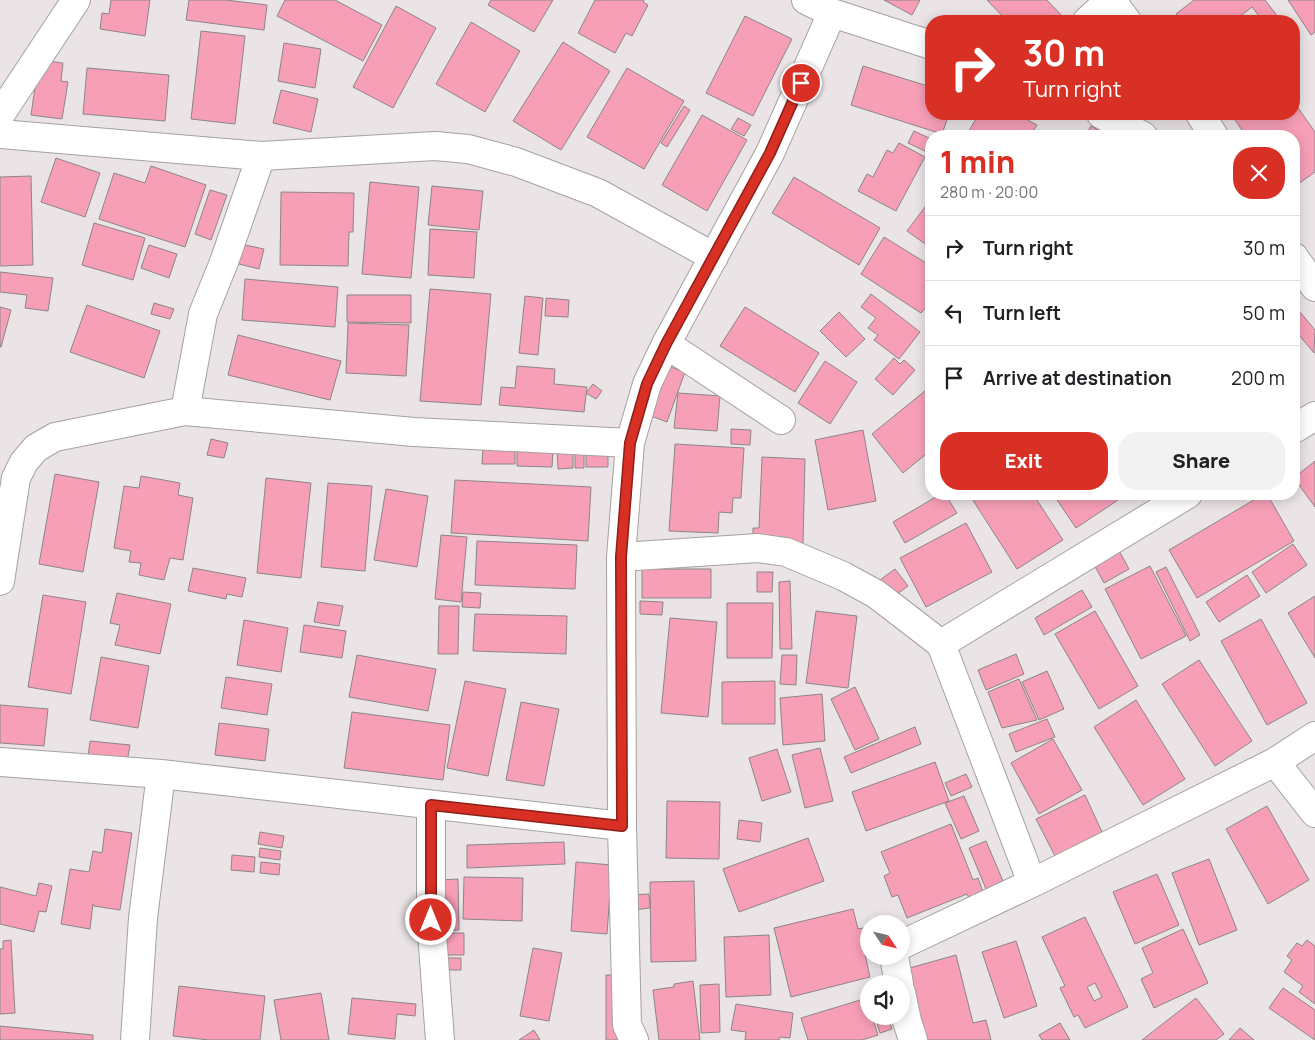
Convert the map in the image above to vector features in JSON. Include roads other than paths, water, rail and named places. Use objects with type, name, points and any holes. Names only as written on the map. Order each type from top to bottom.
[{"type":"street","points":[[0,114],[76,0]]},
{"type":"street","points":[[806,0],[832,13],[925,43]]},
{"type":"street","points":[[1094,15],[1111,0],[1123,15]]},
{"type":"street","points":[[634,1040],[627,1025],[622,826],[621,557],[630,443],[647,384],[666,344],[770,153],[832,13]]},
{"type":"street","points":[[1113,120],[1132,130]]},
{"type":"street","points":[[0,134],[260,156],[435,146],[468,149],[516,162],[598,193],[714,257]]},
{"type":"street","points":[[185,412],[203,314],[224,262],[260,156]]},
{"type":"street","points":[[1300,266],[1315,287]]},
{"type":"street","points":[[666,344],[781,420]]},
{"type":"street","points":[[0,580],[16,478],[24,462],[36,448],[54,437],[185,412],[414,432],[630,443]]},
{"type":"street","points":[[1300,425],[1315,416]]},
{"type":"street","points":[[942,644],[1178,500]]},
{"type":"street","points":[[621,557],[758,548],[786,552],[842,576],[876,594],[942,644],[1032,883]]},
{"type":"street","points":[[910,941],[1032,883],[1275,762],[1315,736]]},
{"type":"street","points":[[0,762],[161,774],[622,826]]},
{"type":"street","points":[[1275,762],[1315,814]]},
{"type":"street","points":[[135,1040],[143,918],[161,774]]},
{"type":"street","points":[[431,805],[431,920],[440,1040]]},
{"type":"street","points":[[908,1025],[914,1040]]}]
